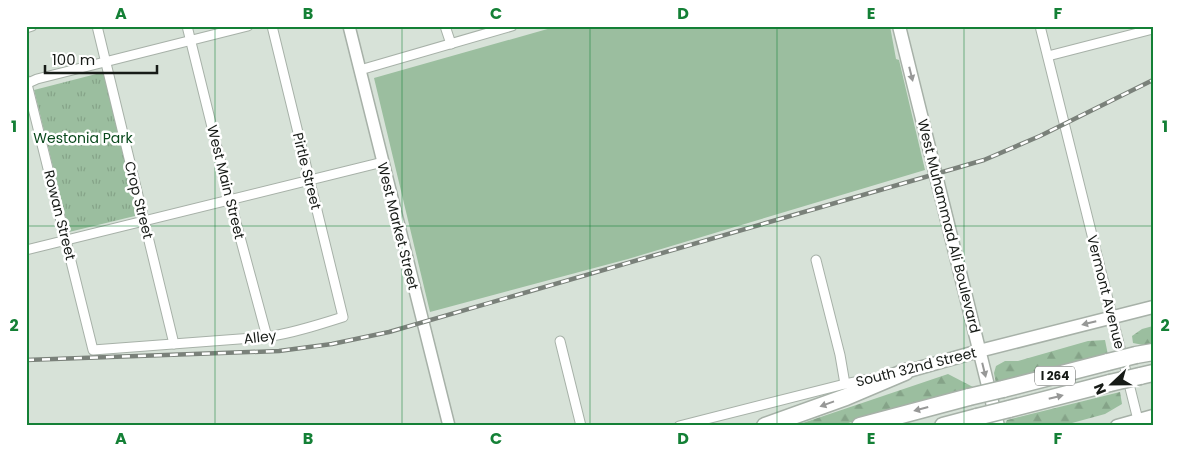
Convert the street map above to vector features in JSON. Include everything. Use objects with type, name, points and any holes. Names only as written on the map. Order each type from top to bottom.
[{"type":"highway","name":"I 264","points":[[860,426],[969,396],[1153,352]]},
{"type":"highway","points":[[766,426],[846,397],[905,372]]},
{"type":"highway","name":"I 264","points":[[943,426],[1146,374]]},
{"type":"main road","name":"West Muhammad Ali Boulevard","points":[[899,26],[998,424]]},
{"type":"main road","name":"South 32nd Street","points":[[905,372],[979,351],[1153,307]]},
{"type":"main road","points":[[1117,426],[1139,423],[1153,416]]},
{"type":"street","points":[[26,28],[32,26]]},
{"type":"street","name":"Crop Street","points":[[97,26],[174,344]]},
{"type":"street","name":"West Main Street","points":[[187,26],[230,200],[267,337]]},
{"type":"street","points":[[27,82],[248,26]]},
{"type":"street","name":"Pirtle Street","points":[[272,26],[343,317]]},
{"type":"street","name":"West Market Street","points":[[348,26],[449,426]]},
{"type":"street","points":[[445,26],[451,44]]},
{"type":"street","points":[[360,70],[512,26]]},
{"type":"street","name":"Vermont Avenue","points":[[1040,26],[1139,423]]},
{"type":"street","points":[[1048,56],[1153,30]]},
{"type":"street","name":"Rowan Street","points":[[27,82],[93,350]]},
{"type":"street","points":[[26,250],[383,162]]},
{"type":"street","points":[[816,260],[840,355],[845,384]]},
{"type":"street","name":"Alley","points":[[93,350],[267,337],[317,326],[343,317]]},
{"type":"street","points":[[560,342],[581,426]]},
{"type":"street","name":"South 32nd Street","points":[[679,426],[845,384],[905,372]]},
{"type":"green space","points":[[558,26],[890,26],[896,59],[899,60],[925,170],[628,259],[430,312],[374,78]]},
{"type":"green space","name":"Westonia Park","points":[[104,72],[139,215],[69,232],[34,90]]},
{"type":"green space","points":[[1153,326],[1153,343],[1143,345],[1133,343],[1132,336],[1142,329]]},
{"type":"green space","points":[[1105,340],[1108,355],[996,384],[994,373],[996,366],[1005,361],[1018,361],[1088,341]]},
{"type":"green space","points":[[948,374],[973,387],[838,426],[794,426]]},
{"type":"green space","points":[[1120,392],[1122,404],[1105,414],[1061,426],[1008,426],[1005,424],[1007,420]]},
{"type":"railway","points":[[26,360],[279,351],[332,344],[389,332],[984,160],[1040,136],[1153,80]]}]
